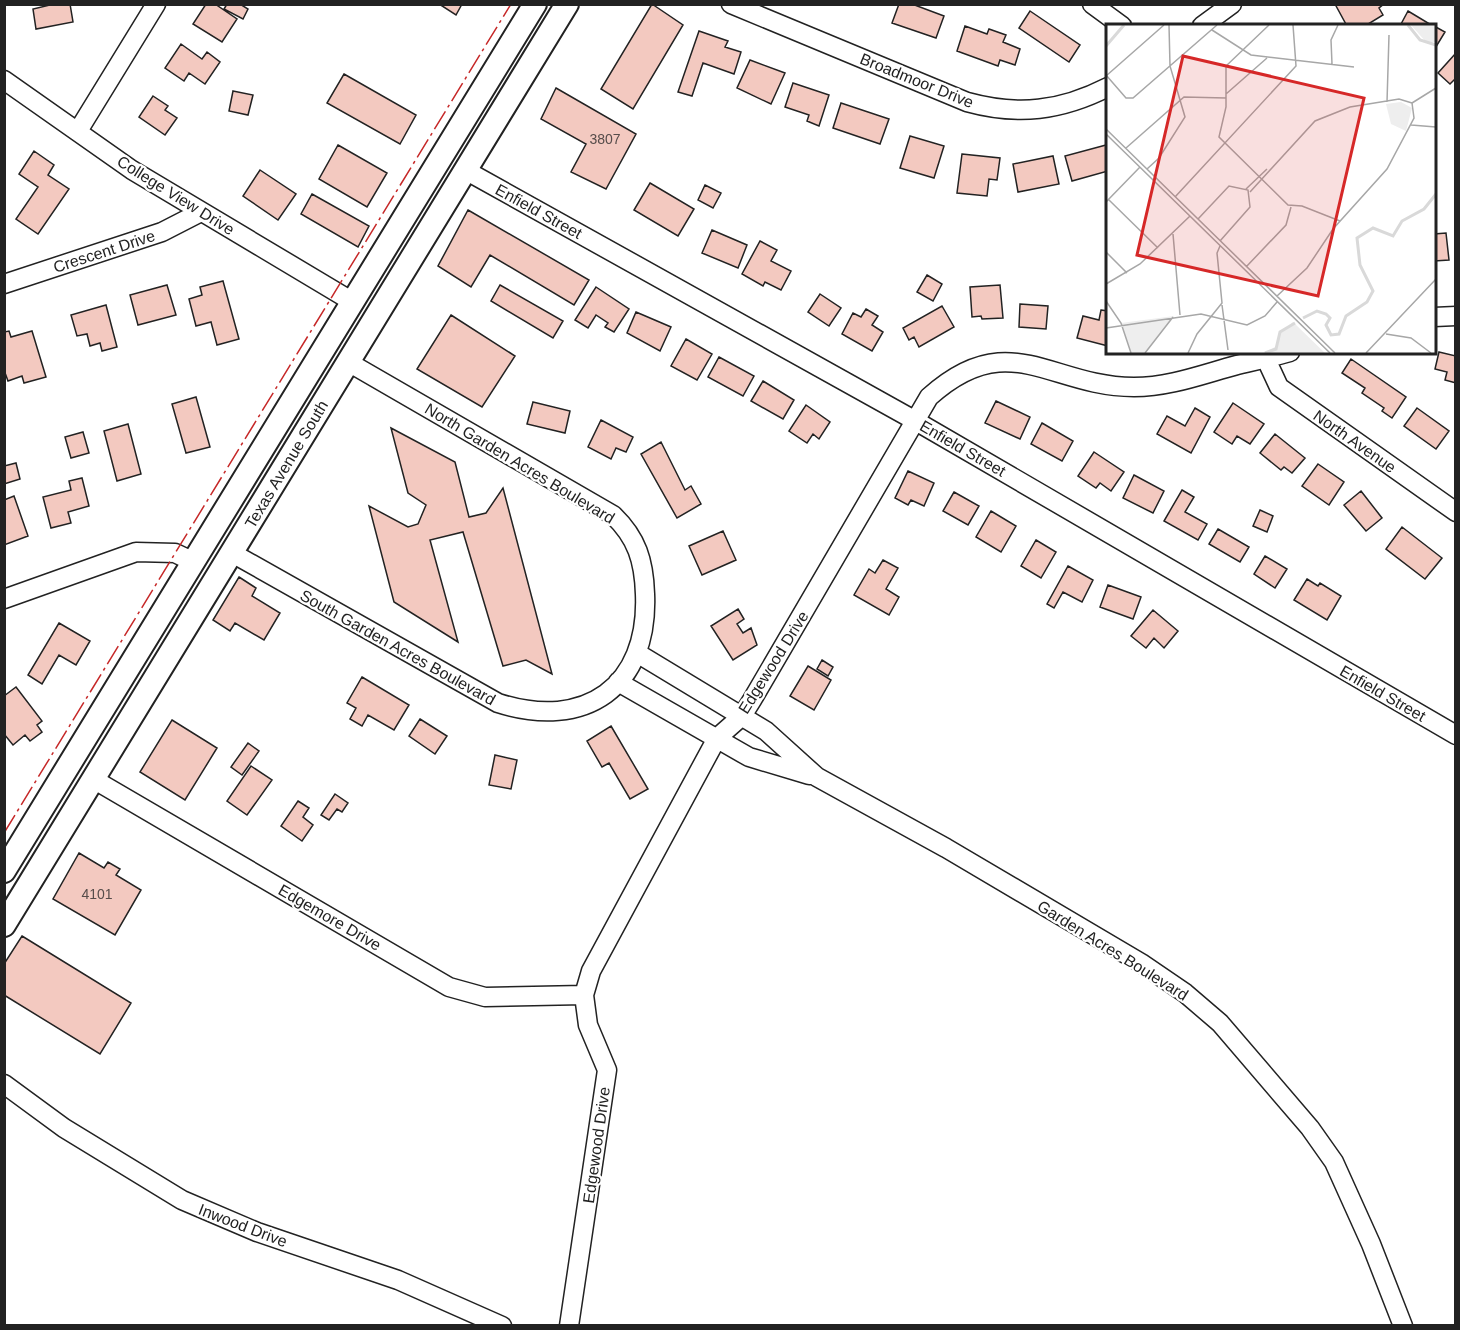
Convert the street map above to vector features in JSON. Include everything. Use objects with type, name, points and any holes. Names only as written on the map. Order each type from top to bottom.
[{"type":"main road","name":"Texas Avenue South","points":[[4,898],[9,863],[535,4]]},
{"type":"main road","name":"Texas Avenue South","points":[[4,925],[567,4]]},
{"type":"main road","points":[[232,553],[226,546],[226,536],[297,420],[296,395]]},
{"type":"street","points":[[78,131],[156,4]]},
{"type":"street","name":"Broadmoor Drive","points":[[731,4],[958,98],[986,107],[1019,111],[1050,109],[1079,101],[1106,88]]},
{"type":"street","points":[[1092,4],[1119,24]]},
{"type":"street","points":[[1205,24],[1232,4]]},
{"type":"street","name":"College View Drive","points":[[4,80],[132,170],[353,302]]},
{"type":"street","name":"Enfield Street","points":[[465,170],[914,420],[1455,735]]},
{"type":"street","name":"Crescent Drive","points":[[4,284],[162,232],[201,212]]},
{"type":"street","points":[[1436,317],[1455,316]]},
{"type":"street","name":"Edgewood Drive","points":[[569,1326],[607,1070],[588,1025],[584,995],[591,971],[717,738],[742,716],[858,522],[929,397],[950,378],[977,365],[1002,362],[1029,363],[1094,381],[1134,387],[1175,383],[1237,359],[1266,359],[1283,354]]},
{"type":"street","name":"North Avenue","points":[[1266,359],[1279,387],[1455,512]]},
{"type":"street","name":"North Garden Acres Boulevard","points":[[348,362],[614,515],[628,529],[639,550],[644,567],[645,621],[629,668]]},
{"type":"street","points":[[4,599],[136,552],[175,553],[194,562]]},
{"type":"street","name":"South Garden Acres Boulevard","points":[[232,553],[506,705],[554,712],[574,710],[593,704],[629,668]]},
{"type":"street","points":[[645,621],[652,642],[669,672]]},
{"type":"street","name":"Garden Acres Boulevard","points":[[629,668],[717,738],[767,764],[817,777]]},
{"type":"street","name":"Garden Acres Boulevard","points":[[629,668],[669,672],[766,731],[817,777],[946,848],[1141,963],[1185,993],[1220,1023],[1310,1128],[1334,1162],[1371,1244],[1403,1326]]},
{"type":"street","name":"Edgemore Drive","points":[[93,779],[449,987],[485,997],[584,995]]},
{"type":"street","name":"Inwood Drive","points":[[4,1084],[64,1128],[182,1200],[257,1232],[398,1280],[502,1326]]},
{"type":"building","points":[[54,4],[70,4],[73,22],[36,29],[33,9]]},
{"type":"building","points":[[206,4],[215,4],[237,19],[222,42],[193,24]]},
{"type":"building","points":[[227,4],[240,4],[248,9],[243,19],[224,9]]},
{"type":"building","points":[[439,4],[462,4],[456,15]]},
{"type":"building","points":[[652,4],[683,25],[633,109],[601,89]]},
{"type":"building","points":[[899,4],[912,4],[944,16],[936,38],[892,23]]},
{"type":"building","points":[[1335,4],[1384,4],[1379,8],[1383,15],[1368,24],[1346,24]]},
{"type":"building","points":[[1030,11],[1080,45],[1069,62],[1019,28]]},
{"type":"building","points":[[1408,11],[1430,24],[1401,24]]},
{"type":"building","points":[[965,26],[987,34],[989,29],[1006,35],[1003,42],[1020,49],[1015,65],[1000,60],[998,66],[957,51]]},
{"type":"building","points":[[1436,27],[1445,32],[1436,47]]},
{"type":"building","points":[[699,31],[728,41],[725,47],[741,52],[734,74],[703,63],[692,96],[678,92]]},
{"type":"building","points":[[181,44],[202,59],[207,52],[220,62],[205,84],[189,73],[184,81],[165,68]]},
{"type":"building","points":[[1456,53],[1456,78],[1450,84],[1438,73]]},
{"type":"building","points":[[750,60],[785,73],[771,104],[737,88]]},
{"type":"building","points":[[344,74],[416,115],[400,144],[327,103]]},
{"type":"building","points":[[793,83],[829,95],[819,126],[807,121],[809,115],[785,107]]},
{"type":"building","points":[[556,88],[636,134],[606,189],[571,172],[586,144],[541,119]]},
{"type":"building","points":[[233,91],[253,95],[248,115],[229,111]]},
{"type":"building","points":[[153,96],[168,106],[165,110],[177,118],[165,135],[139,117]]},
{"type":"building","points":[[841,103],[889,119],[880,144],[833,128]]},
{"type":"building","points":[[910,136],[944,146],[934,178],[900,168]]},
{"type":"building","points":[[338,145],[387,173],[367,207],[319,179]]},
{"type":"building","points":[[1106,145],[1106,172],[1072,181],[1065,156]]},
{"type":"building","points":[[34,151],[54,165],[48,175],[69,189],[38,234],[16,219],[38,187],[19,174]]},
{"type":"building","points":[[962,154],[1000,158],[997,180],[989,179],[987,196],[957,193]]},
{"type":"building","points":[[1053,156],[1059,184],[1018,192],[1013,164]]},
{"type":"building","points":[[260,170],[296,194],[278,220],[243,196]]},
{"type":"building","points":[[650,183],[694,209],[678,236],[634,210]]},
{"type":"building","points":[[705,185],[721,193],[713,208],[698,200]]},
{"type":"building","points":[[312,194],[369,226],[358,247],[301,214]]},
{"type":"building","points":[[468,210],[589,280],[574,305],[490,255],[471,287],[438,266]]},
{"type":"building","points":[[712,230],[747,245],[738,268],[702,253]]},
{"type":"building","points":[[1446,233],[1449,260],[1436,261],[1436,234]]},
{"type":"building","points":[[760,241],[777,250],[771,261],[791,271],[781,290],[765,282],[763,286],[742,274]]},
{"type":"building","points":[[927,275],[942,284],[933,301],[917,292]]},
{"type":"building","points":[[223,281],[239,339],[217,345],[211,322],[196,326],[189,299],[202,295],[200,287]]},
{"type":"building","points":[[167,285],[176,315],[138,325],[130,295]]},
{"type":"building","points":[[500,285],[563,321],[553,338],[491,301]]},
{"type":"building","points":[[1000,285],[1003,318],[972,317],[970,287]]},
{"type":"building","points":[[596,287],[629,309],[614,332],[605,327],[608,323],[596,315],[588,328],[575,320]]},
{"type":"building","points":[[820,294],[841,308],[829,326],[808,312]]},
{"type":"building","points":[[1020,304],[1048,306],[1046,329],[1019,327]]},
{"type":"building","points":[[106,305],[117,347],[102,351],[100,343],[90,346],[87,334],[77,336],[71,315]]},
{"type":"building","points":[[942,306],[954,327],[919,347],[914,337],[909,340],[903,328]]},
{"type":"building","points":[[866,309],[878,316],[872,325],[883,332],[872,351],[842,334],[853,313],[861,317]]},
{"type":"building","points":[[1101,310],[1106,311],[1106,345],[1077,338],[1083,316],[1099,320]]},
{"type":"building","points":[[636,312],[671,327],[660,351],[627,333]]},
{"type":"building","points":[[451,315],[515,356],[482,407],[417,369]]},
{"type":"building","points":[[9,331],[11,337],[32,331],[46,377],[24,383],[22,376],[8,381],[4,370],[4,332]]},
{"type":"building","points":[[686,339],[712,354],[697,380],[671,366]]},
{"type":"building","points":[[1439,352],[1456,356],[1456,383],[1445,380],[1447,372],[1435,369]]},
{"type":"building","points":[[719,357],[754,376],[743,396],[708,377]]},
{"type":"building","points":[[1351,359],[1406,397],[1392,418],[1382,411],[1384,408],[1362,393],[1365,388],[1342,373]]},
{"type":"building","points":[[763,381],[794,400],[783,419],[751,401]]},
{"type":"building","points":[[196,397],[210,447],[186,453],[172,404]]},
{"type":"building","points":[[996,401],[1030,417],[1020,439],[985,423]]},
{"type":"building","points":[[533,402],[570,411],[565,433],[527,424]]},
{"type":"building","points":[[1233,403],[1264,424],[1250,444],[1237,436],[1232,444],[1214,432]]},
{"type":"building","points":[[806,405],[830,422],[819,439],[813,434],[807,443],[789,431]]},
{"type":"building","points":[[1195,408],[1210,417],[1191,453],[1157,434],[1167,416],[1185,426]]},
{"type":"building","points":[[1417,408],[1449,431],[1436,449],[1404,426]]},
{"type":"building","points":[[601,420],[633,437],[626,452],[616,448],[611,459],[588,447]]},
{"type":"building","points":[[1042,423],[1073,441],[1062,461],[1031,444]]},
{"type":"building","points":[[128,424],[141,474],[117,481],[104,431]]},
{"type":"building","points":[[391,428],[455,462],[469,517],[486,513],[503,488],[552,674],[526,660],[503,666],[463,532],[430,540],[458,642],[394,602],[369,506],[408,527],[418,524],[426,505],[408,493]]},
{"type":"building","points":[[83,432],[89,453],[71,458],[65,437]]},
{"type":"building","points":[[1275,434],[1305,458],[1292,473],[1284,467],[1281,470],[1260,453]]},
{"type":"building","points":[[661,442],[685,490],[691,486],[701,504],[677,518],[641,454]]},
{"type":"building","points":[[1094,452],[1124,472],[1111,491],[1100,483],[1096,488],[1078,476]]},
{"type":"building","points":[[16,463],[20,479],[4,484],[4,466]]},
{"type":"building","points":[[1318,464],[1344,482],[1329,505],[1302,486]]},
{"type":"building","points":[[908,471],[934,483],[924,506],[911,500],[908,505],[895,498]]},
{"type":"building","points":[[1134,475],[1164,491],[1153,513],[1123,498]]},
{"type":"building","points":[[82,478],[89,506],[68,512],[71,523],[51,528],[43,497],[71,490],[69,481]]},
{"type":"building","points":[[1182,490],[1194,497],[1185,512],[1207,524],[1198,540],[1164,521]]},
{"type":"building","points":[[1361,491],[1382,518],[1366,531],[1344,505]]},
{"type":"building","points":[[954,492],[979,506],[968,525],[943,511]]},
{"type":"building","points":[[14,496],[28,536],[4,545],[4,500]]},
{"type":"building","points":[[1260,510],[1273,516],[1267,532],[1253,526]]},
{"type":"building","points":[[991,511],[1016,526],[1001,552],[976,537]]},
{"type":"building","points":[[1402,527],[1442,558],[1425,579],[1386,549]]},
{"type":"building","points":[[1218,529],[1249,547],[1240,562],[1209,544]]},
{"type":"building","points":[[723,531],[736,560],[702,575],[689,546]]},
{"type":"building","points":[[1036,540],[1056,552],[1041,578],[1021,566]]},
{"type":"building","points":[[1265,556],[1287,569],[1275,588],[1254,574]]},
{"type":"building","points":[[883,560],[898,568],[886,589],[899,597],[889,615],[854,595],[869,569],[875,573]]},
{"type":"building","points":[[1068,566],[1093,580],[1082,602],[1063,592],[1054,608],[1047,604]]},
{"type":"building","points":[[239,577],[256,588],[252,596],[280,613],[264,640],[235,623],[230,631],[213,620]]},
{"type":"building","points":[[1307,579],[1318,586],[1320,583],[1341,596],[1327,620],[1294,600]]},
{"type":"building","points":[[1108,585],[1141,597],[1133,619],[1100,607]]},
{"type":"building","points":[[738,609],[744,619],[737,624],[743,633],[751,628],[757,645],[733,660],[711,626]]},
{"type":"building","points":[[1153,610],[1178,631],[1164,648],[1154,638],[1146,648],[1131,636]]},
{"type":"building","points":[[59,623],[90,641],[76,665],[59,655],[42,684],[28,675]]},
{"type":"building","points":[[822,660],[833,667],[828,676],[817,669]]},
{"type":"building","points":[[808,666],[831,680],[814,710],[790,696]]},
{"type":"building","points":[[362,677],[409,705],[394,730],[368,715],[362,726],[350,719],[356,708],[347,703]]},
{"type":"building","points":[[16,687],[42,721],[37,725],[42,732],[30,741],[25,735],[13,745],[4,734],[4,696]]},
{"type":"building","points":[[420,719],[447,736],[435,754],[409,736]]},
{"type":"building","points":[[172,720],[217,748],[185,800],[140,772]]},
{"type":"building","points":[[611,726],[648,789],[630,799],[609,763],[602,767],[587,741]]},
{"type":"building","points":[[248,743],[259,751],[242,775],[231,767]]},
{"type":"building","points":[[495,755],[517,760],[511,789],[489,785]]},
{"type":"building","points":[[251,766],[272,780],[247,815],[227,801]]},
{"type":"building","points":[[335,794],[348,803],[342,812],[337,809],[329,820],[321,815]]},
{"type":"building","points":[[298,801],[309,808],[303,817],[313,825],[302,841],[281,826]]},
{"type":"building","points":[[79,853],[104,868],[108,862],[120,869],[116,875],[141,890],[115,935],[53,899]]},
{"type":"building","points":[[22,936],[131,1003],[100,1054],[4,995],[4,964]]},
{"type":"power","points":[[4,833],[511,4]]}]
